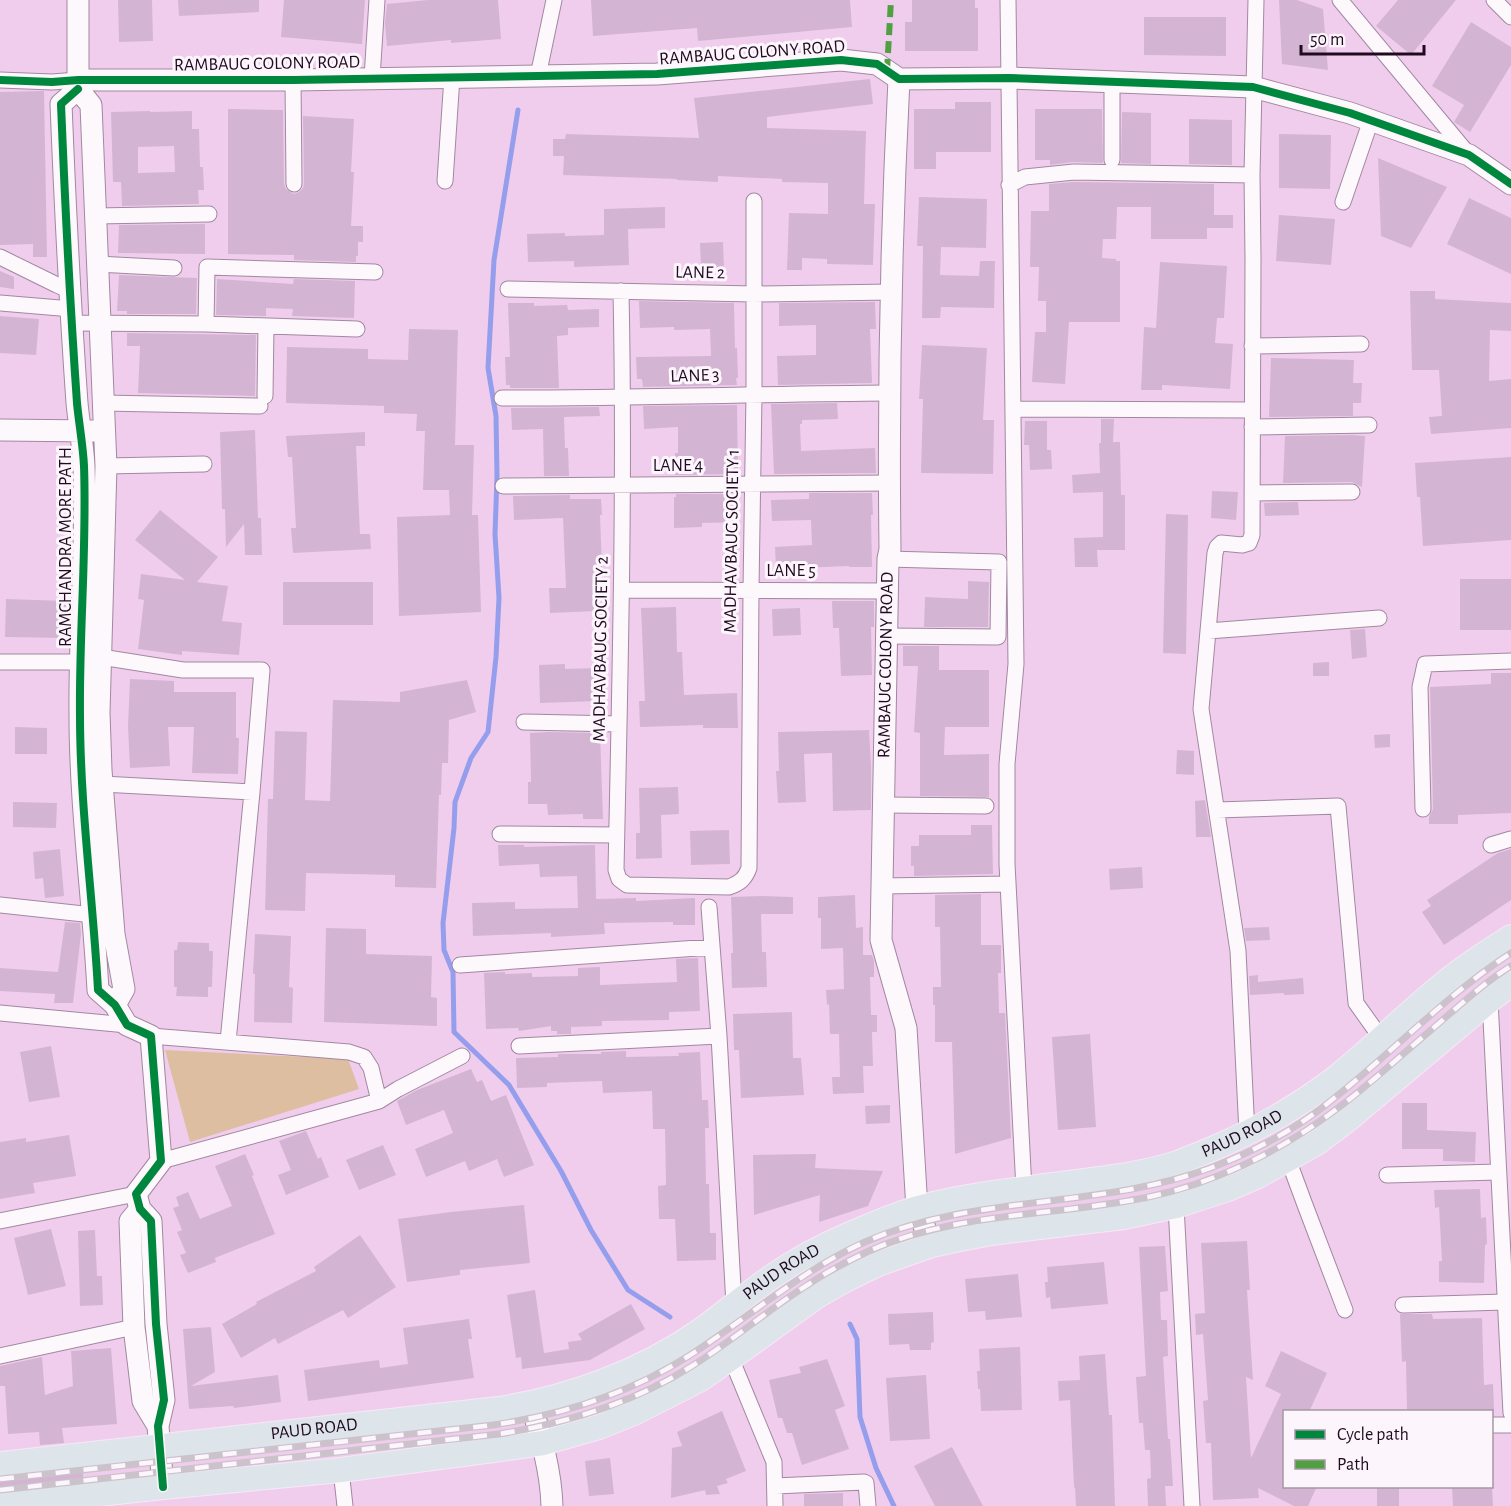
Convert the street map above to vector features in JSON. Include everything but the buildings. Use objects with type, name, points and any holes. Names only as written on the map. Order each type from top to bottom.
[{"type":"main road","name":"PAUD ROAD","points":[[0,1464],[158,1436],[317,1430],[531,1404],[597,1383],[659,1355],[698,1332],[775,1275],[812,1253],[847,1236],[917,1209],[956,1200],[1107,1178],[1176,1163],[1247,1133],[1305,1100],[1335,1078],[1441,986],[1511,937]]},
{"type":"main road","name":"PAUD ROAD","points":[[0,1505],[92,1501],[163,1487],[341,1470],[543,1443],[599,1427],[634,1413],[699,1380],[817,1296],[878,1264],[932,1245],[991,1233],[1124,1217],[1176,1206],[1228,1189],[1258,1176],[1315,1144],[1346,1121],[1511,984]]},
{"type":"street","name":"RAMCHANDRA MORE PATH","points":[[78,0],[78,85],[91,105],[106,466],[91,660],[80,713],[81,771],[98,990],[116,1005],[124,989],[114,934],[102,784],[99,713],[91,660],[84,466],[65,213],[61,105],[78,85]]},
{"type":"street","points":[[372,78],[377,0]]},
{"type":"street","points":[[537,76],[554,0]]},
{"type":"street","points":[[1008,0],[1016,664],[1007,764],[1008,884],[1024,1189]]},
{"type":"street","points":[[1247,1133],[1238,951],[1201,709],[1215,553],[1221,543],[1242,545],[1249,543],[1252,535],[1252,175],[1256,0]]},
{"type":"street","points":[[1340,0],[1469,155]]},
{"type":"street","points":[[1494,0],[1511,17]]},
{"type":"street","name":"RAMBAUG COLONY ROAD","points":[[78,85],[657,74],[842,60],[877,64],[899,79],[893,195],[890,549],[887,591],[881,940],[906,1028],[917,1209],[932,1245]]},
{"type":"street","points":[[445,181],[452,77]]},
{"type":"street","points":[[899,79],[1009,78],[1253,87],[1350,113],[1469,155],[1511,184]]},
{"type":"street","points":[[0,80],[78,85]]},
{"type":"street","points":[[293,80],[294,184]]},
{"type":"street","points":[[1112,82],[1112,160]]},
{"type":"street","points":[[1343,202],[1371,120]]},
{"type":"street","points":[[1009,185],[1025,177],[1074,172],[1252,175]]},
{"type":"street","name":"MADHAVBAUG SOCIETY 1","points":[[743,880],[749,868],[754,201]]},
{"type":"street","points":[[95,216],[209,214]]},
{"type":"street","points":[[0,257],[57,285],[72,307]]},
{"type":"street","points":[[97,264],[174,268]]},
{"type":"street","points":[[206,324],[207,267],[375,272]]},
{"type":"street","name":"LANE 2","points":[[508,289],[754,294],[892,292]]},
{"type":"street","name":"MADHAVBAUG SOCIETY 2","points":[[621,291],[623,486],[616,874],[627,885],[729,887],[743,880]]},
{"type":"street","points":[[0,303],[72,307],[99,322],[357,329]]},
{"type":"street","points":[[103,403],[263,401],[266,326]]},
{"type":"street","points":[[1252,346],[1361,344]]},
{"type":"street","name":"LANE 3","points":[[502,398],[890,393]]},
{"type":"street","points":[[1013,409],[1252,410]]},
{"type":"street","points":[[1252,428],[1369,425]]},
{"type":"street","points":[[0,430],[104,430]]},
{"type":"street","points":[[106,466],[204,464]]},
{"type":"street","name":"LANE 4","points":[[503,486],[889,483]]},
{"type":"street","points":[[1252,493],[1352,492]]},
{"type":"street","points":[[886,636],[998,637],[999,562],[888,559]]},
{"type":"street","name":"LANE 5","points":[[622,590],[887,591]]},
{"type":"street","points":[[1208,631],[1380,618]]},
{"type":"street","points":[[0,662],[91,660],[183,670],[262,670],[228,1042]]},
{"type":"street","points":[[1423,809],[1420,687],[1425,664],[1511,661]]},
{"type":"street","points":[[524,722],[619,724]]},
{"type":"street","points":[[102,784],[252,792]]},
{"type":"street","points":[[884,805],[986,806]]},
{"type":"street","points":[[1217,810],[1338,806],[1356,1003],[1381,1038]]},
{"type":"street","points":[[500,834],[616,835]]},
{"type":"street","points":[[1491,845],[1511,839]]},
{"type":"street","points":[[882,886],[1008,884]]},
{"type":"street","points":[[0,905],[93,915]]},
{"type":"street","points":[[709,907],[719,1036],[734,1305]]},
{"type":"street","points":[[460,965],[712,947]]},
{"type":"street","points":[[1490,1000],[1511,1413]]},
{"type":"street","points":[[116,1005],[127,1025]]},
{"type":"street","points":[[0,1013],[127,1025],[151,1036],[349,1052],[364,1057],[371,1068],[379,1101]]},
{"type":"street","points":[[151,1036],[162,1161],[138,1201],[130,1221],[134,1327],[142,1401],[158,1436]]},
{"type":"street","points":[[519,1046],[719,1036]]},
{"type":"street","points":[[162,1161],[379,1101],[462,1056]]},
{"type":"street","points":[[1288,1159],[1346,1310]]},
{"type":"street","points":[[1386,1175],[1498,1172]]},
{"type":"street","points":[[0,1221],[138,1201]]},
{"type":"street","points":[[138,1201],[151,1221],[156,1324],[164,1400],[158,1436],[163,1487]]},
{"type":"street","points":[[1176,1206],[1192,1506]]},
{"type":"street","points":[[1403,1305],[1505,1302]]},
{"type":"street","points":[[0,1356],[134,1327]]},
{"type":"street","points":[[732,1358],[774,1462],[776,1506]]},
{"type":"street","points":[[531,1404],[543,1443],[552,1506]]},
{"type":"street","points":[[1493,1425],[1511,1425]]},
{"type":"street","points":[[341,1470],[345,1506]]},
{"type":"street","points":[[775,1486],[864,1482],[866,1483],[868,1506]]},
{"type":"shaded area","points":[[165,1050],[348,1059],[359,1089],[190,1142]]},
{"type":"waterway","points":[[518,110],[494,260],[488,368],[496,416],[495,534],[499,598],[496,657],[488,732],[471,758],[455,802],[443,923],[444,950],[453,972],[454,1032],[509,1085],[561,1171],[591,1230],[628,1290],[670,1317]]},
{"type":"waterway","points":[[850,1324],[857,1339],[860,1417],[876,1468],[894,1506]]},
{"type":"railway","points":[[0,1479],[493,1425],[544,1415],[593,1401],[665,1370],[818,1267],[865,1242],[907,1226],[994,1208],[1082,1197],[1170,1181],[1245,1154],[1320,1110],[1442,1005],[1511,953]]},
{"type":"railway","points":[[0,1490],[499,1434],[550,1424],[599,1410],[670,1379],[823,1275],[869,1251],[899,1239],[961,1223],[1146,1198],[1196,1184],[1265,1155],[1334,1111],[1480,988],[1511,966]]},
{"type":"marked path","points":[[887,71],[891,0]]},
{"type":"cycle path","points":[[0,80],[52,82],[293,80],[657,74],[841,60],[877,64],[899,79],[1009,78],[1253,87],[1350,113],[1469,155],[1511,184]]},
{"type":"cycle path","points":[[78,89],[61,104],[74,366],[84,466],[80,684],[82,784],[98,990],[115,1005],[127,1025],[151,1036],[161,1161],[136,1194],[140,1209],[151,1221],[156,1324],[164,1400],[158,1426],[163,1487]]}]
